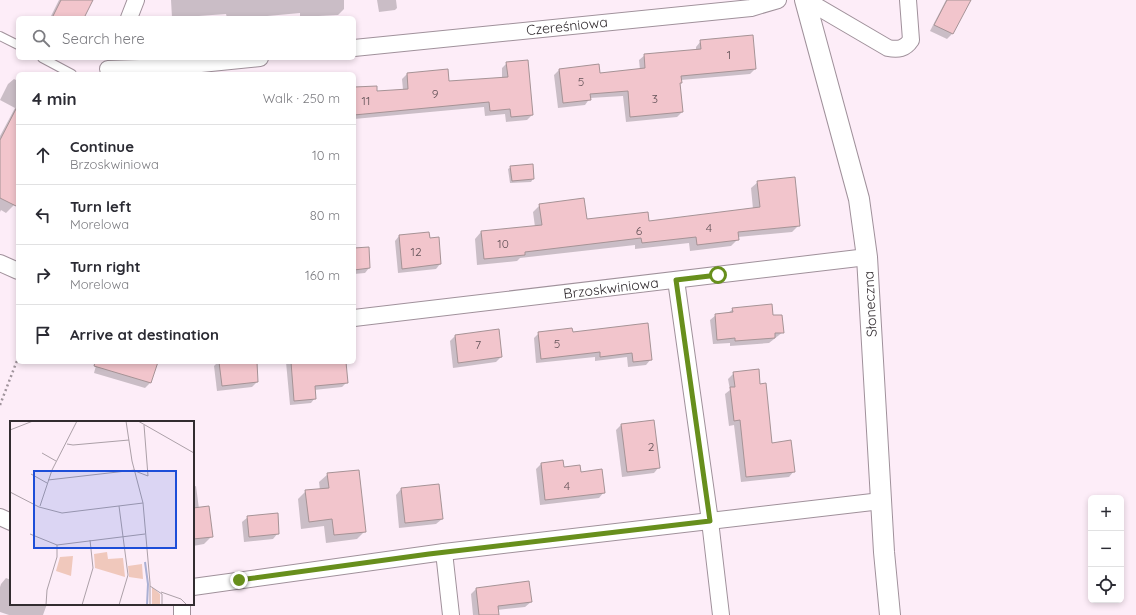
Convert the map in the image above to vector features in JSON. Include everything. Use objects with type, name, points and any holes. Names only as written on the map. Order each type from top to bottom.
[{"type":"street","points":[[130,16],[136,0]]},
{"type":"street","name":"Czereśniowa","points":[[356,48],[751,8],[778,0]]},
{"type":"street","points":[[805,0],[888,48],[896,50],[908,45],[911,40],[908,0]]},
{"type":"street","name":"Słoneczna","points":[[805,0],[859,199],[867,257],[881,501],[890,615]]},
{"type":"street","points":[[109,67],[171,67],[240,60]]},
{"type":"street","name":"Brzoskwiniowa","points":[[356,318],[867,257]]},
{"type":"street","points":[[0,262],[16,270]]},
{"type":"street","points":[[676,280],[710,521],[721,615]]},
{"type":"street","points":[[194,587],[444,552],[881,501]]},
{"type":"street","points":[[0,517],[10,522]]},
{"type":"street","points":[[444,552],[451,615]]},
{"type":"lane","points":[[0,36],[16,44]]},
{"type":"lane","points":[[46,60],[68,72]]},
{"type":"path","points":[[0,405],[16,363]]},
{"type":"building","points":[[61,0],[93,0],[85,16],[53,16]]},
{"type":"building","points":[[947,0],[971,0],[953,34],[934,25]]},
{"type":"building","points":[[753,35],[756,69],[681,76],[682,83],[680,83],[683,112],[630,117],[628,91],[590,94],[591,100],[563,103],[559,69],[599,64],[600,73],[645,68],[644,54],[701,49],[700,40]]},
{"type":"building","points":[[528,60],[533,115],[511,117],[510,109],[490,111],[489,102],[356,115],[356,87],[377,86],[377,91],[408,89],[407,73],[448,69],[449,81],[508,77],[506,62]]},
{"type":"building","points":[[16,109],[16,206],[0,198],[0,140]]},
{"type":"building","points":[[533,164],[534,179],[512,181],[510,166]]},
{"type":"building","points":[[795,177],[800,226],[738,232],[739,240],[697,245],[696,237],[642,243],[641,238],[525,252],[525,255],[484,259],[481,231],[542,225],[539,204],[584,198],[587,219],[648,212],[649,221],[760,207],[757,181]]},
{"type":"building","points":[[429,232],[430,238],[439,237],[441,264],[402,269],[399,235]]},
{"type":"building","points":[[369,247],[370,268],[356,270],[356,248]]},
{"type":"building","points":[[772,304],[773,315],[782,315],[784,333],[775,333],[775,338],[735,341],[735,338],[717,340],[715,314],[733,312],[732,308]]},
{"type":"building","points":[[648,323],[652,360],[633,362],[632,353],[600,357],[600,352],[541,359],[538,332],[572,328],[573,332]]},
{"type":"building","points":[[499,329],[502,357],[458,363],[455,335]]},
{"type":"building","points":[[94,364],[157,364],[151,383],[94,366]]},
{"type":"building","points":[[219,364],[257,364],[258,382],[222,386]]},
{"type":"building","points":[[291,364],[346,364],[348,383],[315,386],[316,399],[294,401]]},
{"type":"building","points":[[759,369],[760,384],[766,383],[772,443],[791,440],[795,472],[746,477],[740,420],[734,421],[730,387],[735,387],[733,372]]},
{"type":"building","points":[[654,420],[660,468],[627,472],[621,424]]},
{"type":"building","points":[[563,460],[564,467],[580,465],[581,472],[602,469],[605,493],[545,500],[541,463]]},
{"type":"building","points":[[359,470],[366,532],[334,535],[332,519],[309,522],[305,490],[329,488],[327,473]]},
{"type":"building","points":[[439,484],[443,519],[405,523],[401,488]]},
{"type":"building","points":[[209,506],[213,537],[194,539],[194,508]]},
{"type":"building","points":[[278,513],[279,534],[249,537],[247,516]]},
{"type":"building","points":[[529,581],[532,602],[498,606],[499,615],[479,615],[476,588]]},
{"type":"route","points":[[239,580],[429,554],[710,521],[676,280],[718,275]]}]
